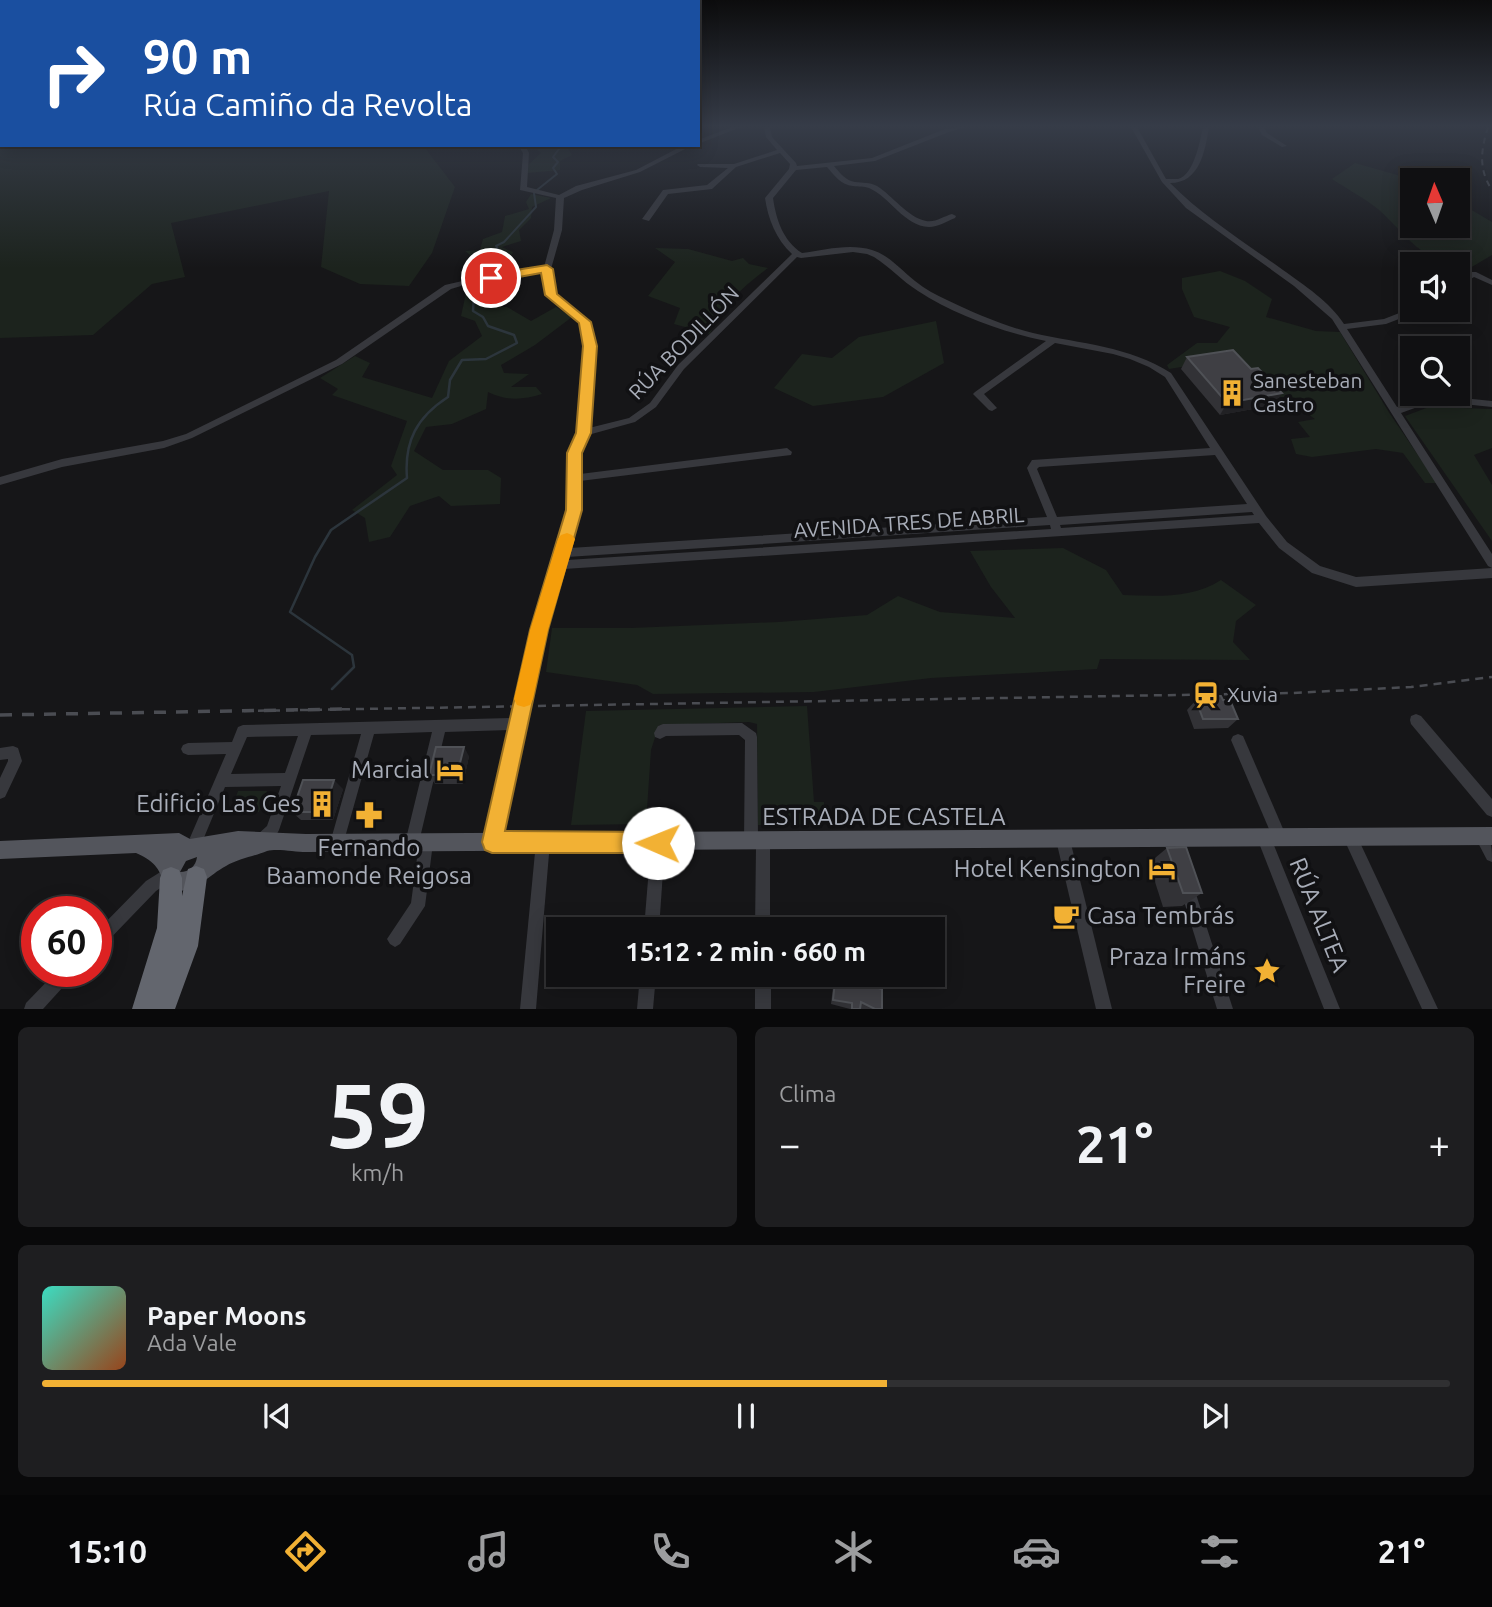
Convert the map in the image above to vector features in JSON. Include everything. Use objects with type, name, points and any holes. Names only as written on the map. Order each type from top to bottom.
[{"type":"highway","points":[[144,1009],[166,939],[173,904],[170,872]]},
{"type":"highway","points":[[163,1009],[187,946],[200,873]]},
{"type":"main road","name":"ESTRADA DE CASTELA","points":[[268,841],[658,843],[1063,840],[1173,844],[1272,838],[1487,836]]},
{"type":"main road","points":[[170,872],[177,856],[193,848],[219,841],[268,841]]},
{"type":"main road","points":[[138,844],[153,851],[170,872],[185,882],[225,856],[268,841]]},
{"type":"main road","points":[[0,850],[179,842],[203,849],[207,857],[200,873]]},
{"type":"street","points":[[524,174],[523,188],[560,197],[579,188],[627,174]]},
{"type":"street","points":[[646,219],[666,192],[709,187],[724,174]]},
{"type":"street","points":[[788,174],[769,198],[783,239],[796,254],[801,256],[851,250],[868,251],[882,258],[925,292],[1013,330],[1127,356],[1158,368],[1168,375],[1215,451],[1262,519],[1297,558],[1315,570],[1356,582],[1492,573]]},
{"type":"street","points":[[836,174],[849,185],[874,187],[924,224],[932,225],[952,216]]},
{"type":"street","points":[[1160,174],[1189,206],[1297,284],[1335,317],[1492,563]]},
{"type":"street","points":[[1164,181],[1181,181],[1190,174]]},
{"type":"street","points":[[492,842],[539,630],[574,510],[575,453],[584,433],[589,329],[585,322],[551,295],[547,269],[558,230],[560,197]]},
{"type":"street","name":"RÚA BODILLÓN","points":[[584,433],[632,421],[653,405],[681,367],[796,254]]},
{"type":"street","points":[[0,481],[62,463],[164,444],[189,436],[311,379],[448,287],[547,269]]},
{"type":"street","points":[[1470,276],[1473,274],[1492,283]]},
{"type":"street","points":[[1341,327],[1386,321],[1400,316]]},
{"type":"street","points":[[992,408],[978,394],[1053,340]]},
{"type":"street","points":[[1396,411],[1433,398],[1492,404]]},
{"type":"street","points":[[1056,527],[1032,468],[1036,463],[1215,451]]},
{"type":"street","points":[[576,478],[787,452]]},
{"type":"street","name":"AVENIDA TRES DE ABRIL","points":[[1056,527],[1255,508]]},
{"type":"street","name":"AVENIDA TRES DE ABRIL","points":[[560,559],[1056,527],[1262,519]]},
{"type":"street","points":[[1416,720],[1492,810]]},
{"type":"street","points":[[193,848],[243,731],[518,724]]},
{"type":"street","points":[[395,939],[418,906],[419,843],[440,725]]},
{"type":"street","points":[[337,843],[369,727]]},
{"type":"street","points":[[268,841],[311,729]]},
{"type":"street","points":[[268,841],[311,729]]},
{"type":"street","points":[[660,733],[663,730],[742,729],[751,737],[762,917]]},
{"type":"street","name":"RÚA ALTEA","points":[[1238,740],[1332,1009]]},
{"type":"street","points":[[188,749],[236,748]]},
{"type":"street","points":[[0,754],[13,752],[15,761],[0,792]]},
{"type":"street","points":[[222,781],[290,779]]},
{"type":"street","points":[[1487,836],[1492,855]]},
{"type":"street","points":[[1350,837],[1430,1009]]},
{"type":"street","points":[[1063,840],[1104,1009]]},
{"type":"street","points":[[528,1009],[543,842]]},
{"type":"street","points":[[652,917],[658,843]]},
{"type":"street","points":[[112,926],[151,886],[170,872]]},
{"type":"street","points":[[1181,872],[1225,1009]]},
{"type":"street","points":[[32,1009],[53,987]]},
{"type":"street","points":[[645,1009],[647,987]]},
{"type":"street","points":[[763,987],[763,1009]]},
{"type":"shaded area","points":[[0,174],[445,174],[455,187],[432,253],[409,286],[360,284],[321,267],[329,191],[171,223],[185,277],[152,284],[93,335],[0,338]]},
{"type":"shaded area","points":[[1339,174],[1400,176],[1400,230],[1378,209],[1332,179]]},
{"type":"shaded area","points":[[531,194],[551,198],[532,207],[531,218],[519,230],[521,241],[502,247],[513,252],[508,263],[472,268],[468,264],[475,259],[465,251],[480,250],[483,239],[502,232],[505,216],[529,209],[526,202]]},
{"type":"shaded area","points":[[1470,209],[1492,222],[1492,255],[1470,268],[1470,252],[1424,252],[1408,238],[1470,238]]},
{"type":"shaded area","points":[[655,248],[688,249],[732,261],[743,258],[749,264],[768,268],[734,297],[710,334],[674,324],[680,308],[648,296],[675,262]]},
{"type":"shaded area","points":[[1220,271],[1245,281],[1272,299],[1266,317],[1316,331],[1340,332],[1390,414],[1437,483],[1425,483],[1403,453],[1376,449],[1312,457],[1296,454],[1291,439],[1310,437],[1298,422],[1315,419],[1284,397],[1272,397],[1231,359],[1169,369],[1167,365],[1197,343],[1217,343],[1230,327],[1194,317],[1182,289],[1182,278]]},
{"type":"shaded area","points":[[484,281],[479,302],[484,307],[507,307],[531,321],[556,307],[572,317],[535,345],[501,365],[504,373],[529,374],[511,387],[536,387],[542,394],[515,399],[488,392],[486,409],[452,424],[426,427],[414,451],[443,470],[488,470],[501,478],[500,504],[451,506],[439,496],[410,506],[390,537],[369,542],[365,518],[352,510],[397,475],[391,466],[407,421],[332,395],[338,389],[320,378],[355,356],[370,363],[362,377],[432,398],[449,361],[482,336],[475,321],[461,316],[468,284]]},
{"type":"shaded area","points":[[936,321],[944,363],[883,397],[813,406],[774,388],[802,354],[832,358],[859,337]]},
{"type":"shaded area","points":[[1429,407],[1492,409],[1492,448],[1474,455],[1492,485],[1492,541],[1405,416]]},
{"type":"shaded area","points":[[1063,548],[1106,570],[1123,595],[1161,596],[1186,593],[1221,580],[1256,605],[1236,621],[1233,642],[1250,660],[1100,659],[1097,669],[931,678],[814,692],[653,694],[637,685],[546,672],[552,628],[779,622],[867,615],[898,596],[940,612],[1015,618],[991,587],[970,551]]},
{"type":"shaded area","points":[[807,706],[814,802],[824,802],[825,824],[758,825],[757,724],[749,722],[659,725],[651,750],[646,824],[571,825],[586,711]]},
{"type":"shaded area","points":[[238,791],[267,791],[259,812],[230,813]]},
{"type":"building","points":[[1233,350],[1251,369],[1258,368],[1282,393],[1227,403],[1187,357]]},
{"type":"building","points":[[1202,696],[1221,696],[1223,700],[1230,700],[1238,719],[1203,719],[1196,700],[1203,700]]},
{"type":"building","points":[[436,747],[464,747],[457,775],[429,775]]},
{"type":"building","points":[[303,780],[334,780],[324,812],[292,812]]},
{"type":"building","points":[[1186,847],[1202,893],[1183,893],[1167,848]]},
{"type":"building","points":[[834,987],[882,989],[882,1009],[875,1009],[861,1002],[860,1009],[852,1009],[852,1003],[833,1000]]},
{"type":"waterway","points":[[537,190],[557,174]]},
{"type":"waterway","points":[[482,276],[506,260],[496,246],[504,242],[536,207],[534,193]]},
{"type":"waterway","points":[[332,689],[354,667],[352,655],[290,612],[315,557],[331,530],[407,478],[410,441],[428,413],[448,397],[450,380],[462,360],[486,359],[517,343],[514,335],[488,326],[483,317],[473,311],[474,293],[481,282]]},
{"type":"railway","points":[[1484,174],[1492,190]]},
{"type":"railway","points":[[244,711],[1292,693],[1411,687],[1492,677]]},
{"type":"railway","points":[[0,715],[347,709]]},
{"type":"slow traffic","points":[[524,699],[539,630],[567,539]]},
{"type":"place","name":"Sanesteban Castro","points":[[1232,393]]},
{"type":"place","name":"Xuvia","points":[[1206,695]]},
{"type":"place","name":"Marcial","points":[[450,770]]},
{"type":"place","name":"Edificio Las Ges","points":[[322,804]]},
{"type":"place","name":"Fernando Baamonde Reigosa","points":[[369,815]]},
{"type":"place","name":"Hotel Kensington","points":[[1162,869]]},
{"type":"place","name":"Casa Tembrás","points":[[1066,916]]},
{"type":"place","name":"Praza Irmáns Freire","points":[[1267,971]]},
{"type":"route","points":[[491,278],[547,269],[551,295],[585,322],[589,329],[590,346],[584,433],[575,453],[574,510],[539,630],[492,842],[658,843]]}]
